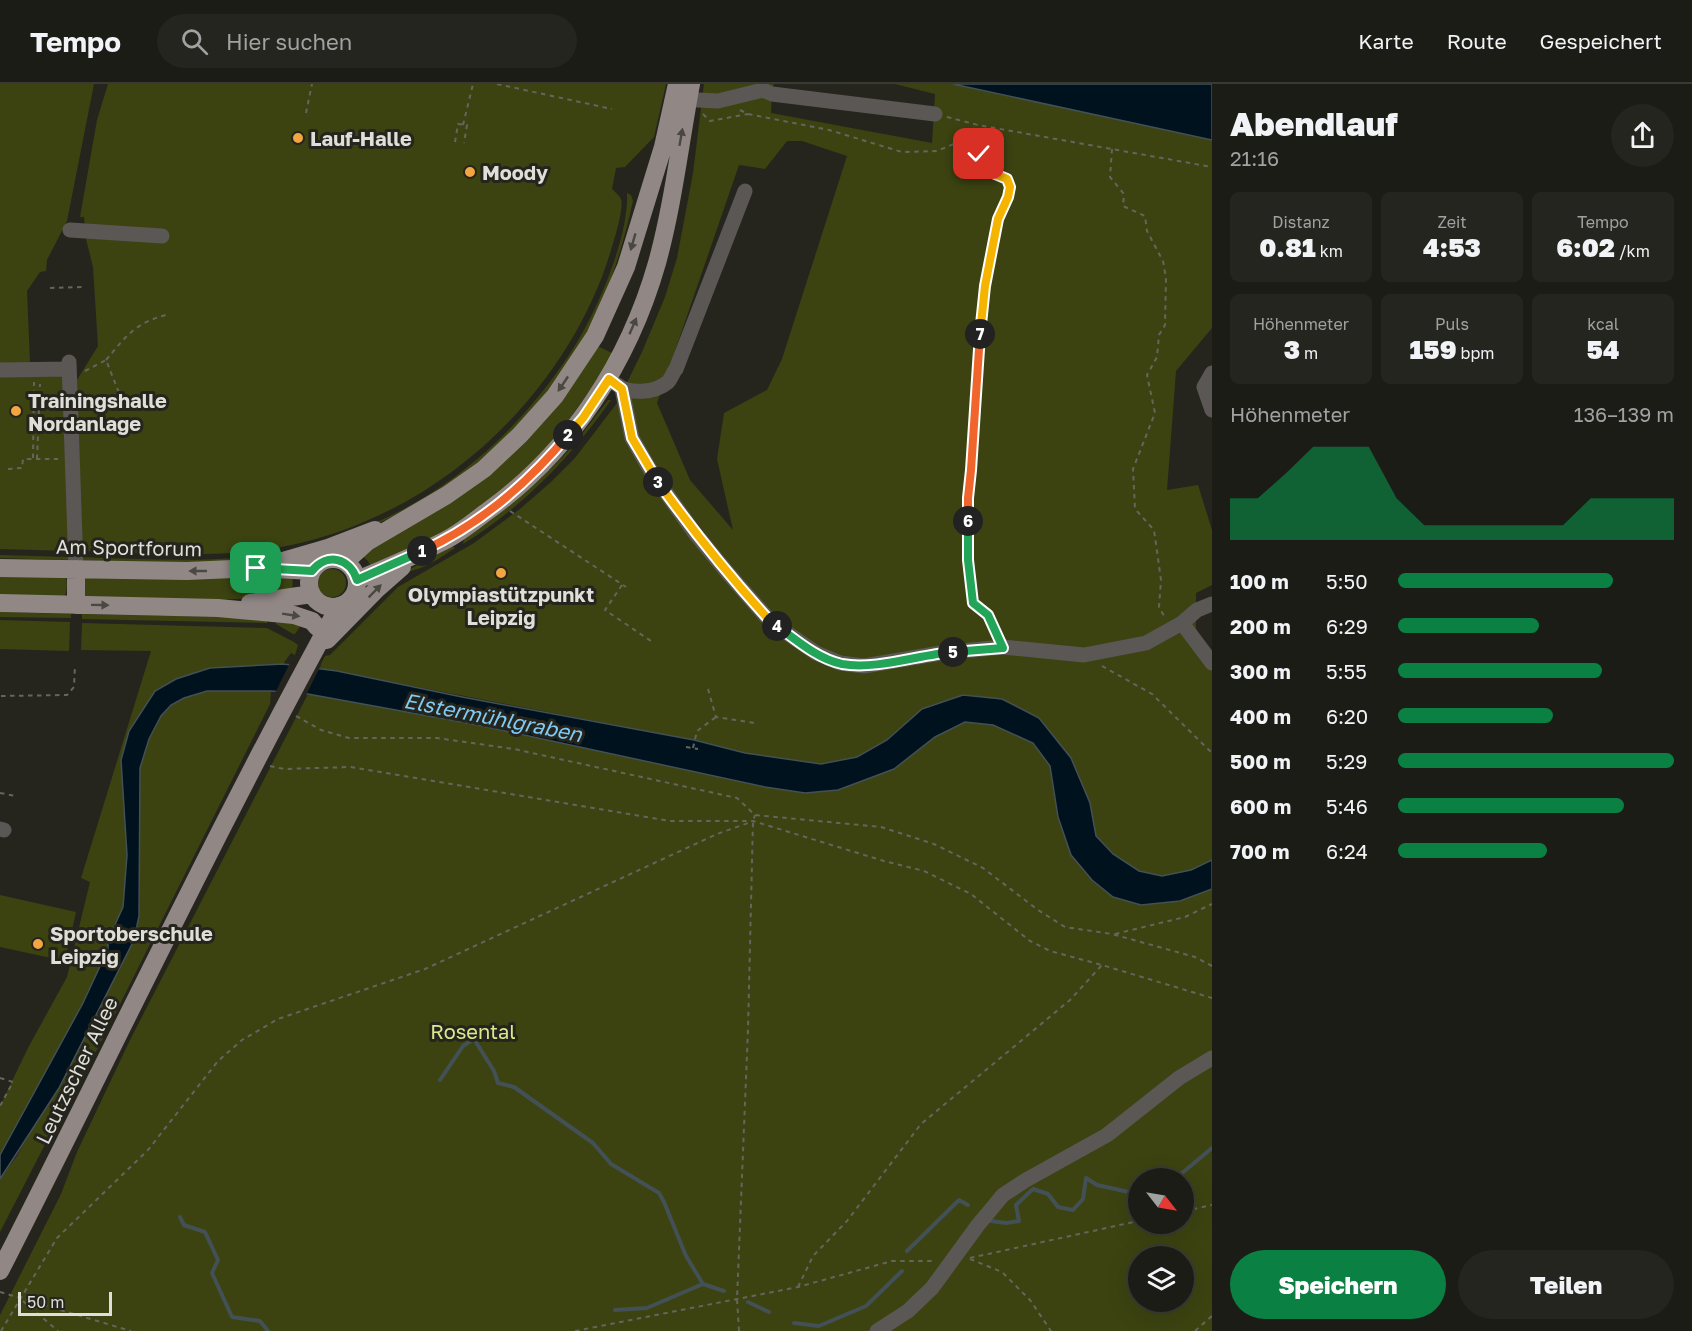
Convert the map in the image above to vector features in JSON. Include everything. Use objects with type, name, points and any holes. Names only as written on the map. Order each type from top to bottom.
[{"type":"main road","name":"Am Sportforum","points":[[357,580],[444,541],[518,489],[615,384],[622,351],[657,263],[657,194],[663,147],[687,94]]},
{"type":"main road","name":"Am Sportforum","points":[[345,562],[367,542],[447,495],[484,469],[520,435],[555,396],[595,336],[657,194]]},
{"type":"main road","points":[[595,336],[622,351]]},
{"type":"main road","name":"Am Sportforum","points":[[256,568],[328,548],[408,517]]},
{"type":"main road","name":"Leutzscher Allee","points":[[306,664],[327,639],[393,574],[444,541]]},
{"type":"main road","points":[[218,608],[324,601],[350,599],[357,580],[351,567],[345,562],[330,559],[323,561],[312,571],[309,582],[324,601]]},
{"type":"main road","name":"Am Sportforum","points":[[0,568],[199,571],[256,568],[312,571]]},
{"type":"main road","points":[[76,568],[76,605]]},
{"type":"main road","name":"Leutzscher Allee","points":[[306,664],[324,601]]},
{"type":"main road","name":"Leutzscher Allee","points":[[0,1271],[306,664],[324,601]]},
{"type":"main road","points":[[0,603],[218,608],[294,615],[312,621],[317,627]]},
{"type":"lane","points":[[687,94],[718,101],[763,90],[772,94],[935,114]]},
{"type":"lane","points":[[615,384],[647,392],[667,382],[676,369],[745,191]]},
{"type":"lane","points":[[70,230],[162,236]]},
{"type":"lane","points":[[0,370],[41,369],[69,365],[76,568]]},
{"type":"lane","points":[[1212,373],[1204,387],[1212,410]]},
{"type":"lane","points":[[615,384],[632,438],[652,473],[694,532],[771,622],[816,653],[840,663],[864,666],[941,653],[1003,648],[1083,655],[1146,643],[1182,623],[1197,610],[1212,604]]},
{"type":"lane","points":[[1182,623],[1212,663]]},
{"type":"lane","points":[[877,1331],[908,1311],[932,1288],[1003,1195],[1107,1135],[1179,1078],[1212,1058]]},
{"type":"path","points":[[306,113],[312,84]]},
{"type":"path","points":[[463,125],[473,84]]},
{"type":"path","points":[[497,84],[612,109]]},
{"type":"path","points":[[687,94],[710,121],[748,114],[829,130],[902,152],[938,151],[963,140],[978,124]]},
{"type":"path","points":[[935,114],[1212,167]]},
{"type":"path","points":[[455,142],[458,124],[467,126],[464,143]]},
{"type":"path","points":[[975,129],[979,154],[988,171],[1007,179],[1010,187],[998,219],[985,286],[968,498],[968,560],[973,603],[988,615],[1003,648]]},
{"type":"path","points":[[1112,149],[1110,177],[1124,194],[1123,206],[1145,216],[1147,231],[1163,261],[1166,278],[1165,325],[1159,335],[1157,357],[1147,375],[1155,413],[1133,469],[1135,509],[1154,530],[1161,580],[1158,607],[1167,622],[1182,623]]},
{"type":"path","points":[[50,288],[85,287]]},
{"type":"path","points":[[85,371],[106,360],[132,330],[148,319],[169,314]]},
{"type":"path","points":[[106,360],[127,413]]},
{"type":"path","points":[[37,459],[41,369]]},
{"type":"path","points":[[16,370],[34,378],[33,459]]},
{"type":"path","points":[[8,469],[22,468],[22,459],[73,459]]},
{"type":"path","points":[[499,503],[626,587]]},
{"type":"path","points":[[622,585],[605,610],[654,643]]},
{"type":"path","points":[[470,621],[498,626],[524,623]]},
{"type":"path","points":[[1083,655],[1152,694],[1212,753]]},
{"type":"path","points":[[1,696],[67,695],[74,687],[75,665]]},
{"type":"path","points":[[708,689],[716,717]]},
{"type":"path","points":[[287,702],[321,730],[349,738],[437,738],[514,749],[738,798],[755,815],[881,827],[934,844],[983,868],[1038,910],[1065,927],[1112,934],[1194,957],[1212,966]]},
{"type":"path","points":[[693,748],[697,731],[716,717],[755,723]]},
{"type":"path","points":[[686,747],[698,749]]},
{"type":"path","points":[[256,763],[284,769],[350,767],[670,821],[753,821],[924,871],[971,894],[1030,941],[1050,951],[1212,998]]},
{"type":"path","points":[[0,793],[16,796]]},
{"type":"path","points":[[739,1331],[737,1299],[755,815]]},
{"type":"path","points":[[1,1331],[57,1238],[148,1150],[218,1061],[242,1040],[278,1019],[425,969],[717,834],[753,821]]},
{"type":"path","points":[[1112,934],[1185,917],[1212,904]]},
{"type":"path","points":[[798,1287],[813,1256],[847,1221],[921,1125],[1070,1000],[1102,965]]},
{"type":"path","points":[[0,1078],[13,1082],[0,1106]]},
{"type":"path","points":[[1194,1209],[1212,1205]]},
{"type":"path","points":[[1051,1331],[1030,1300],[1002,1272],[968,1258],[1128,1223]]},
{"type":"path","points":[[575,1331],[798,1287],[892,1261],[930,1262],[955,1259]]},
{"type":"path","points":[[0,1292],[130,1331]]},
{"type":"path","points":[[21,1299],[58,1331]]},
{"type":"path","points":[[1195,1331],[1212,1316]]},
{"type":"green space","points":[[0,84],[94,84],[67,221],[47,260],[46,271],[40,272],[27,291],[30,362],[53,362],[64,378],[70,551],[0,549]]},
{"type":"green space","points":[[108,84],[666,84],[654,137],[625,167],[616,168],[612,189],[621,199],[622,205],[615,237],[602,277],[578,329],[547,377],[510,420],[468,459],[422,492],[372,518],[319,538],[263,550],[150,554],[81,551],[77,380],[98,346],[93,267],[86,239],[84,217],[80,217],[97,120]]},
{"type":"green space","points":[[704,84],[774,84],[771,113],[932,143],[935,94],[895,84],[954,84],[1212,140],[1212,328],[1176,371],[1167,490],[1198,485],[1212,530],[1212,585],[1196,593],[1196,629],[1212,654],[1212,860],[1191,870],[1162,876],[1139,871],[1113,854],[1096,836],[1090,803],[1002,699],[963,695],[922,709],[887,740],[857,757],[821,764],[745,753],[694,740],[319,668],[325,656],[330,655],[398,587],[474,543],[520,509],[551,482],[575,458],[617,403],[665,297],[677,258],[693,173]],"holes":[[[787,141],[802,141],[847,156],[782,359],[767,390],[724,413],[717,459],[733,530],[690,480],[657,403],[739,165],[765,169]]]},
{"type":"green space","points":[[627,193],[631,195],[633,201],[623,242],[599,309],[573,356],[542,400],[505,439],[463,474],[418,503],[370,527],[319,545],[267,557],[197,563],[81,560],[81,557],[218,559],[282,552],[372,524],[433,492],[484,454],[507,432],[549,384],[567,358],[588,322],[616,256],[626,212]]},
{"type":"green space","points":[[597,346],[615,356],[538,462],[455,527],[372,569],[368,561],[360,554],[442,506]]},
{"type":"green space","points":[[608,400],[611,400],[596,421],[562,461],[526,497],[485,530],[463,544],[464,539],[492,519],[544,475],[573,445]]},
{"type":"green space","points":[[452,546],[455,548],[431,563],[405,572]]},
{"type":"green space","points":[[0,555],[69,557],[69,560],[0,558]]},
{"type":"green space","points":[[332,569],[342,573],[346,583],[342,593],[332,597],[322,593],[318,583],[322,573]]},
{"type":"green space","points":[[0,573],[65,576],[67,584],[65,596],[64,598],[0,598]]},
{"type":"green space","points":[[293,574],[292,592],[240,599],[84,597],[85,578]]},
{"type":"green space","points":[[0,612],[71,614],[71,618],[0,617]]},
{"type":"green space","points":[[82,614],[267,618],[267,623],[82,619]]},
{"type":"green space","points":[[277,619],[301,625],[293,634],[276,624]]},
{"type":"green space","points":[[0,620],[70,622],[69,651],[0,649]]},
{"type":"green space","points":[[82,623],[267,628],[298,645],[295,655],[291,653],[283,664],[210,668],[176,679],[155,691],[129,731],[121,760],[127,855],[123,907],[108,940],[108,949],[83,1003],[0,1155],[0,1106],[29,1046],[67,977],[90,882],[81,878],[151,651],[81,650]]},
{"type":"green space","points":[[207,691],[271,691],[270,704],[98,1048],[76,1084],[0,1232],[0,1179],[17,1156],[134,940],[139,916],[140,768],[149,740],[161,716],[171,705],[184,698]]},
{"type":"green space","name":"Rosental","points":[[308,694],[478,725],[765,787],[805,793],[894,769],[935,737],[965,721],[993,725],[1033,743],[1050,766],[1058,817],[1092,880],[1113,897],[1141,905],[1180,901],[1212,889],[1212,1331],[0,1331],[0,1315],[61,1194],[77,1152],[130,1040]]},
{"type":"green space","points":[[0,895],[76,912],[65,961],[0,947]]},
{"type":"water","points":[[953,84],[1212,84],[1212,140]]},
{"type":"water","name":"Elstermühlgraben","points":[[283,664],[337,671],[462,697],[694,740],[745,753],[821,764],[857,757],[887,740],[922,709],[963,695],[1002,699],[1039,718],[1071,758],[1090,803],[1096,836],[1113,854],[1139,871],[1162,876],[1191,870],[1212,860],[1212,889],[1180,901],[1141,905],[1113,897],[1092,880],[1071,855],[1058,817],[1050,766],[1033,743],[993,725],[965,722],[935,737],[894,769],[838,790],[805,793],[765,787],[478,725],[308,694],[271,691],[207,691],[184,698],[171,705],[161,716],[149,739],[140,768],[139,916],[134,940],[59,1088],[0,1179],[0,1155],[83,1003],[108,949],[108,940],[123,907],[127,855],[121,760],[129,731],[155,691],[176,679],[210,668]]},
{"type":"pier","points":[[290,663],[321,665],[306,695],[275,693]]},
{"type":"waterway","points":[[440,1080],[463,1046],[474,1039],[494,1071],[498,1083],[514,1087],[593,1143],[611,1164],[659,1193],[686,1256],[703,1284]]},
{"type":"waterway","points":[[1188,1168],[1212,1148]]},
{"type":"waterway","points":[[991,1221],[1006,1223],[1019,1221],[1016,1205],[1033,1189],[1048,1194],[1058,1207],[1073,1210],[1083,1199],[1086,1178],[1097,1185],[1128,1192]]},
{"type":"waterway","points":[[907,1251],[959,1200],[968,1205]]},
{"type":"waterway","points":[[180,1217],[184,1225],[205,1232],[218,1260],[212,1273],[232,1317],[260,1321],[268,1331]]},
{"type":"waterway","points":[[794,1323],[819,1326],[866,1306],[902,1271]]},
{"type":"waterway","points":[[615,1310],[647,1308],[703,1284],[724,1291]]},
{"type":"waterway","points":[[748,1302],[769,1312]]},
{"type":"place","name":"Lauf-Halle","points":[[298,138]]},
{"type":"place","name":"Moody","points":[[470,172]]},
{"type":"place","name":"Trainingshalle Nordanlage","points":[[16,411]]},
{"type":"place","name":"Olympiastützpunkt Leipzig","points":[[501,573]]},
{"type":"place","name":"Sportoberschule Leipzig","points":[[38,944]]},
{"type":"route","points":[[256,568],[312,571],[323,561],[338,559],[351,567],[357,580],[444,541],[513,492],[541,466],[583,418],[609,379],[622,389],[632,438],[652,473],[694,532],[727,572],[771,622],[786,633],[816,653],[840,663],[864,666],[941,653],[1003,648],[988,615],[973,603],[968,560],[968,498],[985,286],[998,219],[1010,187],[1007,179],[988,171],[979,154]]}]
